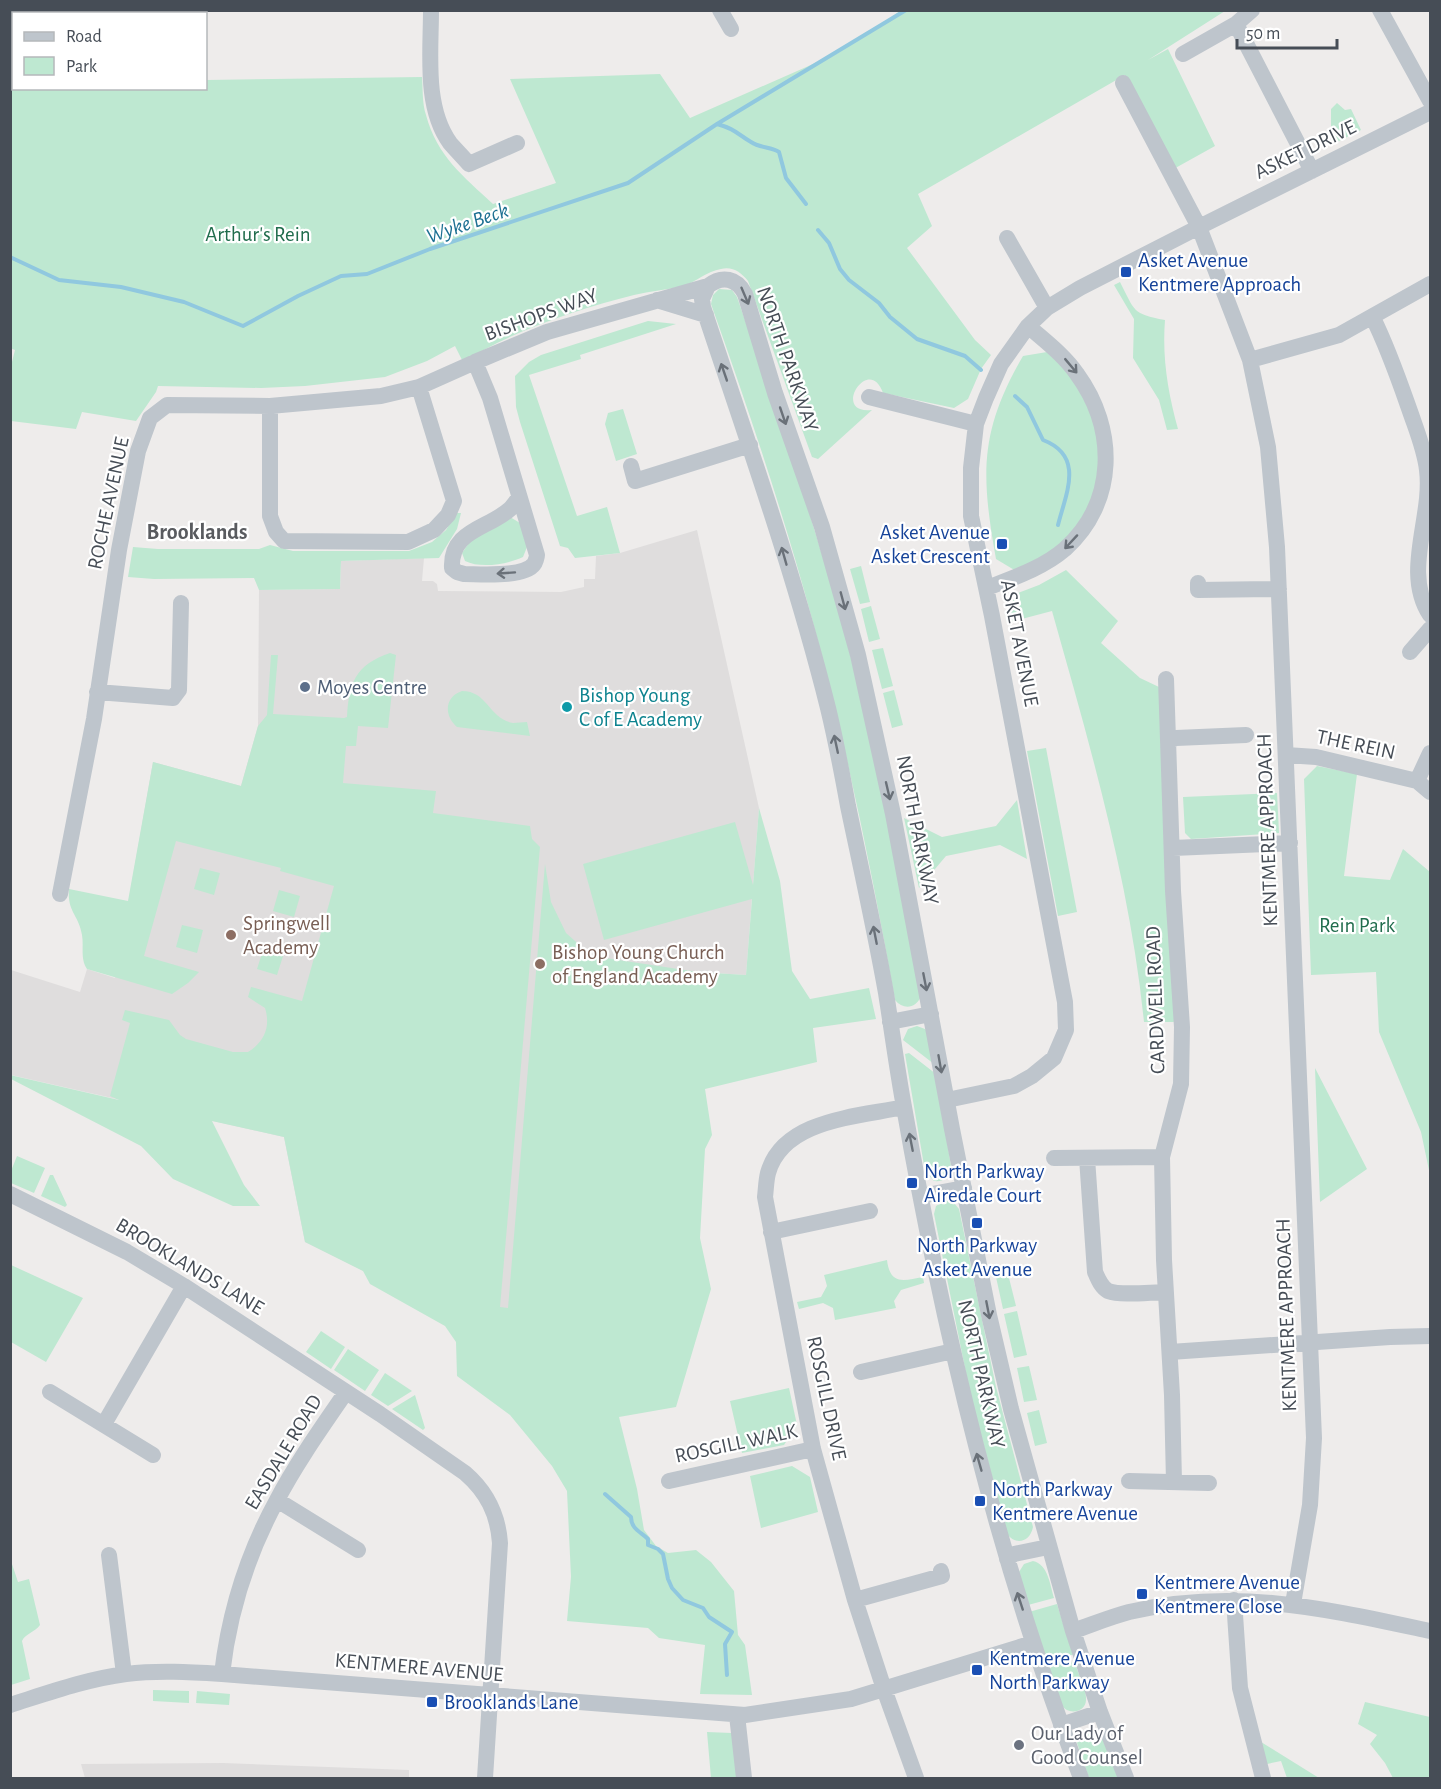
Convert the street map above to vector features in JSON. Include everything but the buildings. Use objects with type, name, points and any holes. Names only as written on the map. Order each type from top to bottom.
[{"type":"street","points":[[431,10],[432,88],[437,117],[450,142],[469,164],[517,144]]},
{"type":"street","points":[[720,10],[731,29]]},
{"type":"street","points":[[1183,54],[1236,24],[1252,10]]},
{"type":"street","points":[[1380,10],[1431,101]]},
{"type":"street","points":[[1236,24],[1312,171]]},
{"type":"street","name":"KENTMERE APPROACH","points":[[1123,82],[1199,227],[1250,360],[1268,447],[1277,547],[1273,589],[1286,755],[1314,1438],[1310,1505],[1293,1604]]},
{"type":"street","name":"ASKET DRIVE","points":[[1199,227],[1431,112]]},
{"type":"street","name":"ASKET AVENUE","points":[[947,1100],[1014,1086],[1032,1076],[1054,1058],[1066,1030],[1065,1002],[987,588],[971,516],[971,468],[976,424],[1000,364],[1028,326],[1047,308],[1080,288],[1199,227]]},
{"type":"street","points":[[1007,238],[1047,308]]},
{"type":"street","name":"NORTH PARKWAY","points":[[1081,1779],[1033,1643],[977,1454],[921,1196],[872,919],[828,709],[750,445],[705,315],[702,299],[708,286],[714,281],[729,279],[742,287],[746,294],[775,393],[822,527],[858,655],[888,791],[989,1315],[1011,1409],[1073,1631],[1100,1712],[1126,1779]]},
{"type":"street","points":[[1250,360],[1339,335],[1431,284]]},
{"type":"street","name":"BISHOPS WAY","points":[[519,498],[510,510],[464,538],[455,548],[452,568],[464,573],[525,571],[534,564],[537,555],[490,398],[475,362],[547,332],[708,286]]},
{"type":"street","points":[[656,300],[705,315]]},
{"type":"street","points":[[1373,318],[1391,356],[1423,449],[1428,471],[1429,489],[1420,553],[1419,588],[1425,607],[1431,615]]},
{"type":"street","points":[[987,588],[1039,566],[1065,549],[1091,517],[1105,478],[1107,456],[1105,434],[1098,410],[1086,387],[1064,358],[1028,326]]},
{"type":"street","name":"ROCHE AVENUE","points":[[60,894],[94,719],[119,550],[136,462],[150,418],[167,405],[270,406],[381,396],[419,387],[475,362]]},
{"type":"street","points":[[270,406],[270,516],[276,532],[284,541],[408,542],[434,530],[448,515],[454,501],[419,387]]},
{"type":"street","points":[[868,397],[976,424]]},
{"type":"street","points":[[631,466],[635,481],[750,445]]},
{"type":"street","points":[[1198,583],[1198,590],[1273,589]]},
{"type":"street","points":[[97,692],[172,698],[179,690],[181,603]]},
{"type":"street","points":[[1410,652],[1431,629]]},
{"type":"street","name":"CARDWELL ROAD","points":[[1166,679],[1173,891],[1182,1027],[1182,1084],[1162,1157],[1174,1482]]},
{"type":"street","points":[[1168,741],[1176,738],[1246,735]]},
{"type":"street","name":"THE REIN","points":[[1416,781],[1431,753]]},
{"type":"street","name":"THE REIN","points":[[1286,755],[1316,757],[1416,781],[1431,792]]},
{"type":"street","points":[[1173,848],[1290,843]]},
{"type":"street","points":[[890,1022],[931,1014]]},
{"type":"street","name":"ROSGILL DRIVE","points":[[904,1107],[820,1125],[797,1134],[779,1151],[768,1173],[765,1197],[813,1449],[855,1600],[916,1779]]},
{"type":"street","points":[[1052,1160],[1162,1157]]},
{"type":"street","points":[[1087,1158],[1095,1272],[1100,1283],[1108,1291],[1166,1292]]},
{"type":"street","points":[[921,1196],[964,1188]]},
{"type":"street","name":"BROOKLANDS LANE","points":[[10,1194],[127,1252],[184,1286],[346,1392],[465,1473],[480,1487],[491,1504],[500,1543],[485,1779]]},
{"type":"street","points":[[771,1232],[874,1214]]},
{"type":"street","points":[[104,1424],[184,1286]]},
{"type":"street","points":[[1170,1352],[1431,1336]]},
{"type":"street","points":[[861,1372],[953,1351]]},
{"type":"street","points":[[50,1392],[153,1455]]},
{"type":"street","name":"EASDALE ROAD","points":[[222,1674],[226,1642],[239,1591],[262,1532],[277,1500],[346,1392]]},
{"type":"street","name":"ROSGILL WALK","points":[[669,1481],[813,1449]]},
{"type":"street","points":[[1129,1481],[1209,1483]]},
{"type":"street","points":[[277,1500],[358,1550]]},
{"type":"street","points":[[1007,1559],[1014,1554],[1048,1547]]},
{"type":"street","points":[[109,1555],[124,1674]]},
{"type":"street","points":[[855,1600],[942,1576],[941,1570]]},
{"type":"street","points":[[1234,1600],[1240,1688],[1263,1779]]},
{"type":"street","points":[[1073,1631],[1128,1612],[1180,1603],[1234,1600],[1293,1604],[1431,1631]]},
{"type":"street","name":"KENTMERE AVENUE","points":[[10,1705],[72,1685],[124,1674],[152,1671],[222,1674],[755,1715],[851,1699],[1033,1643]]},
{"type":"street","points":[[1061,1725],[1100,1712]]},
{"type":"street","points":[[737,1715],[744,1779]]},
{"type":"shaded area","name":"Bishop Young Church of England Academy","points":[[697,530],[759,808],[746,975],[699,972],[654,1395],[424,1301],[305,1242],[284,1137],[11,1075],[11,970],[80,992],[87,969],[115,978],[153,762],[241,786],[258,726],[259,590],[340,589],[341,561],[424,558],[422,581],[433,581],[437,584],[438,591],[561,592],[584,587],[584,579],[595,579],[596,556],[620,553]]},
{"type":"shaded area","points":[[223,1763],[409,1770],[409,1778],[85,1778],[81,1764]]},
{"type":"green space","name":"Arthur's Rein","points":[[900,11],[1225,11],[1148,60],[1168,49],[1215,146],[1170,171],[1123,83],[1125,75],[918,194],[932,226],[907,248],[975,340],[991,355],[981,369],[968,399],[954,408],[883,393],[877,382],[869,379],[862,382],[856,388],[853,396],[854,404],[860,409],[872,410],[818,459],[812,457],[748,281],[736,270],[729,268],[716,270],[683,286],[640,294],[568,314],[503,340],[463,362],[455,346],[427,361],[385,377],[305,386],[261,388],[158,386],[136,421],[82,412],[76,429],[11,421],[11,366],[15,350],[10,348],[11,65],[12,90],[207,90],[207,80],[422,77],[425,110],[437,142],[452,164],[493,204],[556,183],[510,79],[660,74],[690,118],[838,53]]},
{"type":"green space","points":[[1337,103],[1345,110],[1351,109],[1361,130],[1331,145],[1331,109]]},
{"type":"green space","points":[[1120,282],[1136,310],[1146,316],[1165,320],[1164,348],[1167,375],[1178,429],[1167,430],[1159,400],[1133,358],[1134,319],[1114,285]]},
{"type":"green space","points":[[719,289],[732,290],[737,297],[804,498],[849,650],[878,775],[921,996],[913,1006],[905,1007],[895,1000],[858,808],[836,713],[801,579],[777,500],[711,304],[713,295]]},
{"type":"green space","points":[[648,321],[676,324],[580,355],[581,359],[529,375],[577,516],[607,507],[620,553],[575,558],[568,548],[560,546],[516,407],[515,376],[529,362],[541,355]]},
{"type":"green space","points":[[1047,352],[1075,379],[1100,435],[1096,496],[1065,543],[1016,571],[996,559],[988,503],[987,455],[998,408],[1023,356]]},
{"type":"green space","points":[[623,409],[637,454],[616,461],[605,424],[608,413]]},
{"type":"green space","points":[[456,513],[461,513],[457,529],[439,558],[341,561],[340,589],[259,590],[254,578],[128,577],[133,547],[259,549],[270,545],[293,551],[409,551],[432,542],[446,530]]},
{"type":"green space","points":[[510,517],[520,523],[527,547],[523,557],[494,565],[479,565],[465,561],[462,553],[473,537]]},
{"type":"green space","points":[[861,566],[870,602],[860,604],[850,569]]},
{"type":"green space","points":[[1066,570],[1118,621],[1101,643],[1140,678],[1159,687],[1176,1021],[1173,1022],[1144,1022],[1138,970],[1119,866],[1094,763],[1052,611],[1007,623],[1005,613],[1018,593],[1039,585]]},
{"type":"green space","points":[[871,606],[880,639],[869,642],[861,609]]},
{"type":"green space","points":[[883,648],[893,686],[882,689],[872,650]]},
{"type":"green space","name":"Bishop Young Church of England Academy","points":[[390,653],[396,655],[388,728],[358,726],[356,746],[346,746],[343,783],[436,791],[433,813],[530,826],[532,839],[540,847],[500,1307],[508,1308],[545,864],[551,902],[566,933],[592,956],[698,972],[746,975],[752,899],[604,940],[583,864],[735,822],[753,885],[759,808],[780,881],[792,971],[810,999],[869,988],[876,1019],[813,1028],[817,1062],[705,1089],[712,1135],[705,1149],[700,1238],[711,1289],[676,1407],[619,1417],[637,1489],[644,1530],[656,1546],[668,1553],[696,1550],[711,1562],[734,1591],[738,1635],[745,1645],[752,1695],[700,1694],[705,1645],[659,1638],[648,1628],[567,1621],[571,1577],[567,1491],[552,1466],[510,1415],[457,1376],[456,1342],[445,1326],[370,1284],[363,1271],[305,1242],[284,1137],[212,1121],[244,1185],[260,1206],[233,1206],[173,1179],[141,1146],[11,1079],[10,1075],[119,1100],[110,1096],[130,1023],[122,1020],[125,1010],[169,1020],[180,1035],[186,1039],[233,1052],[248,1052],[262,1039],[267,1021],[265,1008],[248,997],[251,987],[302,1001],[334,886],[280,871],[281,868],[176,841],[144,956],[199,972],[172,994],[87,969],[84,961],[83,939],[71,908],[69,889],[128,901],[153,762],[241,786],[258,726],[267,715],[271,655],[278,655],[273,714],[344,718],[347,717],[352,685],[356,677],[369,663]]},
{"type":"green space","points":[[894,690],[903,725],[892,728],[883,693]]},
{"type":"green space","points":[[462,691],[478,695],[505,720],[513,723],[527,722],[530,736],[457,727],[450,718],[448,707],[452,698]]},
{"type":"green space","points":[[1046,748],[1077,912],[1058,916],[1027,751]]},
{"type":"green space","name":"Rein Park","points":[[1317,766],[1357,774],[1344,876],[1390,880],[1403,849],[1430,872],[1430,1175],[1421,1132],[1379,1032],[1376,972],[1311,975],[1304,779]]},
{"type":"green space","points":[[1277,793],[1279,833],[1191,839],[1185,833],[1183,797]]},
{"type":"green space","points":[[1017,800],[1027,859],[1000,845],[946,856],[919,888],[904,818],[942,837],[996,826]]},
{"type":"green space","points":[[200,868],[220,873],[214,895],[194,889]]},
{"type":"green space","points":[[279,890],[300,896],[294,917],[273,911]]},
{"type":"green space","points":[[182,925],[203,930],[197,953],[176,947]]},
{"type":"green space","points":[[264,947],[284,953],[277,975],[257,969]]},
{"type":"green space","points":[[917,1026],[928,1032],[934,1064],[903,1040],[908,1029]]},
{"type":"green space","points":[[909,1053],[936,1074],[951,1166],[948,1176],[941,1181],[934,1181],[925,1171],[905,1054]]},
{"type":"green space","points":[[1315,1068],[1367,1169],[1320,1202]]},
{"type":"green space","points":[[17,1156],[45,1168],[34,1193],[11,1183],[11,1171]]},
{"type":"green space","points":[[50,1175],[53,1175],[67,1205],[65,1207],[41,1196]]},
{"type":"green space","points":[[946,1200],[954,1203],[959,1209],[996,1387],[1033,1527],[1029,1536],[1022,1541],[1014,1540],[1007,1534],[970,1393],[934,1214],[936,1206]]},
{"type":"green space","points":[[887,1260],[894,1277],[909,1280],[923,1277],[924,1283],[901,1290],[894,1301],[896,1308],[835,1320],[833,1308],[823,1303],[799,1309],[797,1302],[821,1297],[827,1286],[824,1275]]},
{"type":"green space","points":[[11,1265],[83,1298],[46,1362],[11,1342]]},
{"type":"green space","points":[[1008,1274],[1016,1306],[1003,1309],[996,1277]]},
{"type":"green space","points":[[1017,1311],[1027,1355],[1014,1358],[1004,1314]]},
{"type":"green space","points":[[321,1331],[345,1347],[331,1369],[306,1352]]},
{"type":"green space","points":[[348,1349],[379,1370],[365,1391],[334,1370]]},
{"type":"green space","points":[[1029,1366],[1037,1400],[1024,1402],[1017,1368]]},
{"type":"green space","points":[[385,1373],[412,1391],[388,1406],[371,1395]]},
{"type":"green space","points":[[789,1388],[797,1425],[784,1445],[742,1453],[730,1401]]},
{"type":"green space","points":[[415,1395],[425,1428],[423,1430],[392,1409]]},
{"type":"green space","points":[[1039,1410],[1047,1443],[1035,1446],[1027,1413]]},
{"type":"green space","points":[[792,1466],[810,1477],[818,1512],[761,1528],[750,1476]]},
{"type":"green space","points":[[10,1558],[18,1582],[29,1579],[40,1625],[22,1641],[30,1679],[11,1685]]},
{"type":"green space","points":[[1033,1561],[1042,1566],[1045,1571],[1054,1598],[1028,1605],[1019,1572],[1024,1564]]},
{"type":"green space","points":[[1057,1604],[1073,1655],[1061,1655],[1047,1663],[1029,1612]]},
{"type":"green space","points":[[1061,1661],[1075,1663],[1084,1686],[1085,1704],[1080,1710],[1068,1711],[1062,1705],[1056,1692],[1049,1669]]},
{"type":"green space","points":[[153,1690],[189,1691],[189,1703],[153,1701]]},
{"type":"green space","points":[[197,1691],[230,1694],[229,1705],[196,1703]]},
{"type":"green space","points":[[1365,1702],[1430,1717],[1430,1778],[1393,1778],[1370,1744],[1377,1735],[1358,1724]]},
{"type":"green space","points":[[1089,1728],[1098,1731],[1101,1735],[1118,1778],[1089,1778],[1076,1740],[1080,1732]]},
{"type":"green space","points":[[707,1732],[732,1733],[738,1778],[711,1778]]},
{"type":"green space","points":[[1261,1742],[1319,1778],[1287,1778],[1281,1761],[1267,1764]]},
{"type":"waterway","name":"Wyke Beck","points":[[10,257],[59,280],[121,287],[184,302],[243,326],[341,276],[367,274],[430,249],[628,183],[717,124],[906,10]]},
{"type":"waterway","points":[[717,124],[732,130],[754,144],[779,152],[786,178],[806,204]]},
{"type":"waterway","points":[[818,230],[829,243],[840,269],[849,280],[879,303],[890,317],[917,339],[965,356],[981,370]]},
{"type":"waterway","points":[[1015,396],[1027,407],[1043,440],[1056,447],[1068,465],[1068,488],[1058,525]]},
{"type":"waterway","points":[[605,1494],[631,1517],[635,1527],[648,1539],[648,1545],[663,1554],[668,1579],[672,1588],[683,1600],[703,1608],[709,1617],[732,1632],[725,1644],[727,1675]]},
{"type":"place","name":"Asket Avenue Kentmere Approach","points":[[1126,272]]},
{"type":"place","name":"Asket Avenue Asket Crescent","points":[[1002,544]]},
{"type":"place","name":"Moyes Centre","points":[[305,687]]},
{"type":"place","name":"Bishop Young C of E Academy","points":[[567,707]]},
{"type":"place","name":"Springwell Academy","points":[[231,935]]},
{"type":"place","name":"Bishop Young Church of England Academy","points":[[540,964]]},
{"type":"place","name":"North Parkway Airedale Court","points":[[912,1183]]},
{"type":"place","name":"North Parkway Asket Avenue","points":[[977,1223]]},
{"type":"place","name":"North Parkway Kentmere Avenue","points":[[980,1501]]},
{"type":"place","name":"Kentmere Avenue Kentmere Close","points":[[1142,1594]]},
{"type":"place","name":"Kentmere Avenue North Parkway","points":[[977,1670]]},
{"type":"place","name":"Brooklands Lane","points":[[432,1702]]},
{"type":"place","name":"Our Lady of Good Counsel","points":[[1019,1745]]},
{"type":"district","name":"Brooklands","points":[[197,531]]}]
